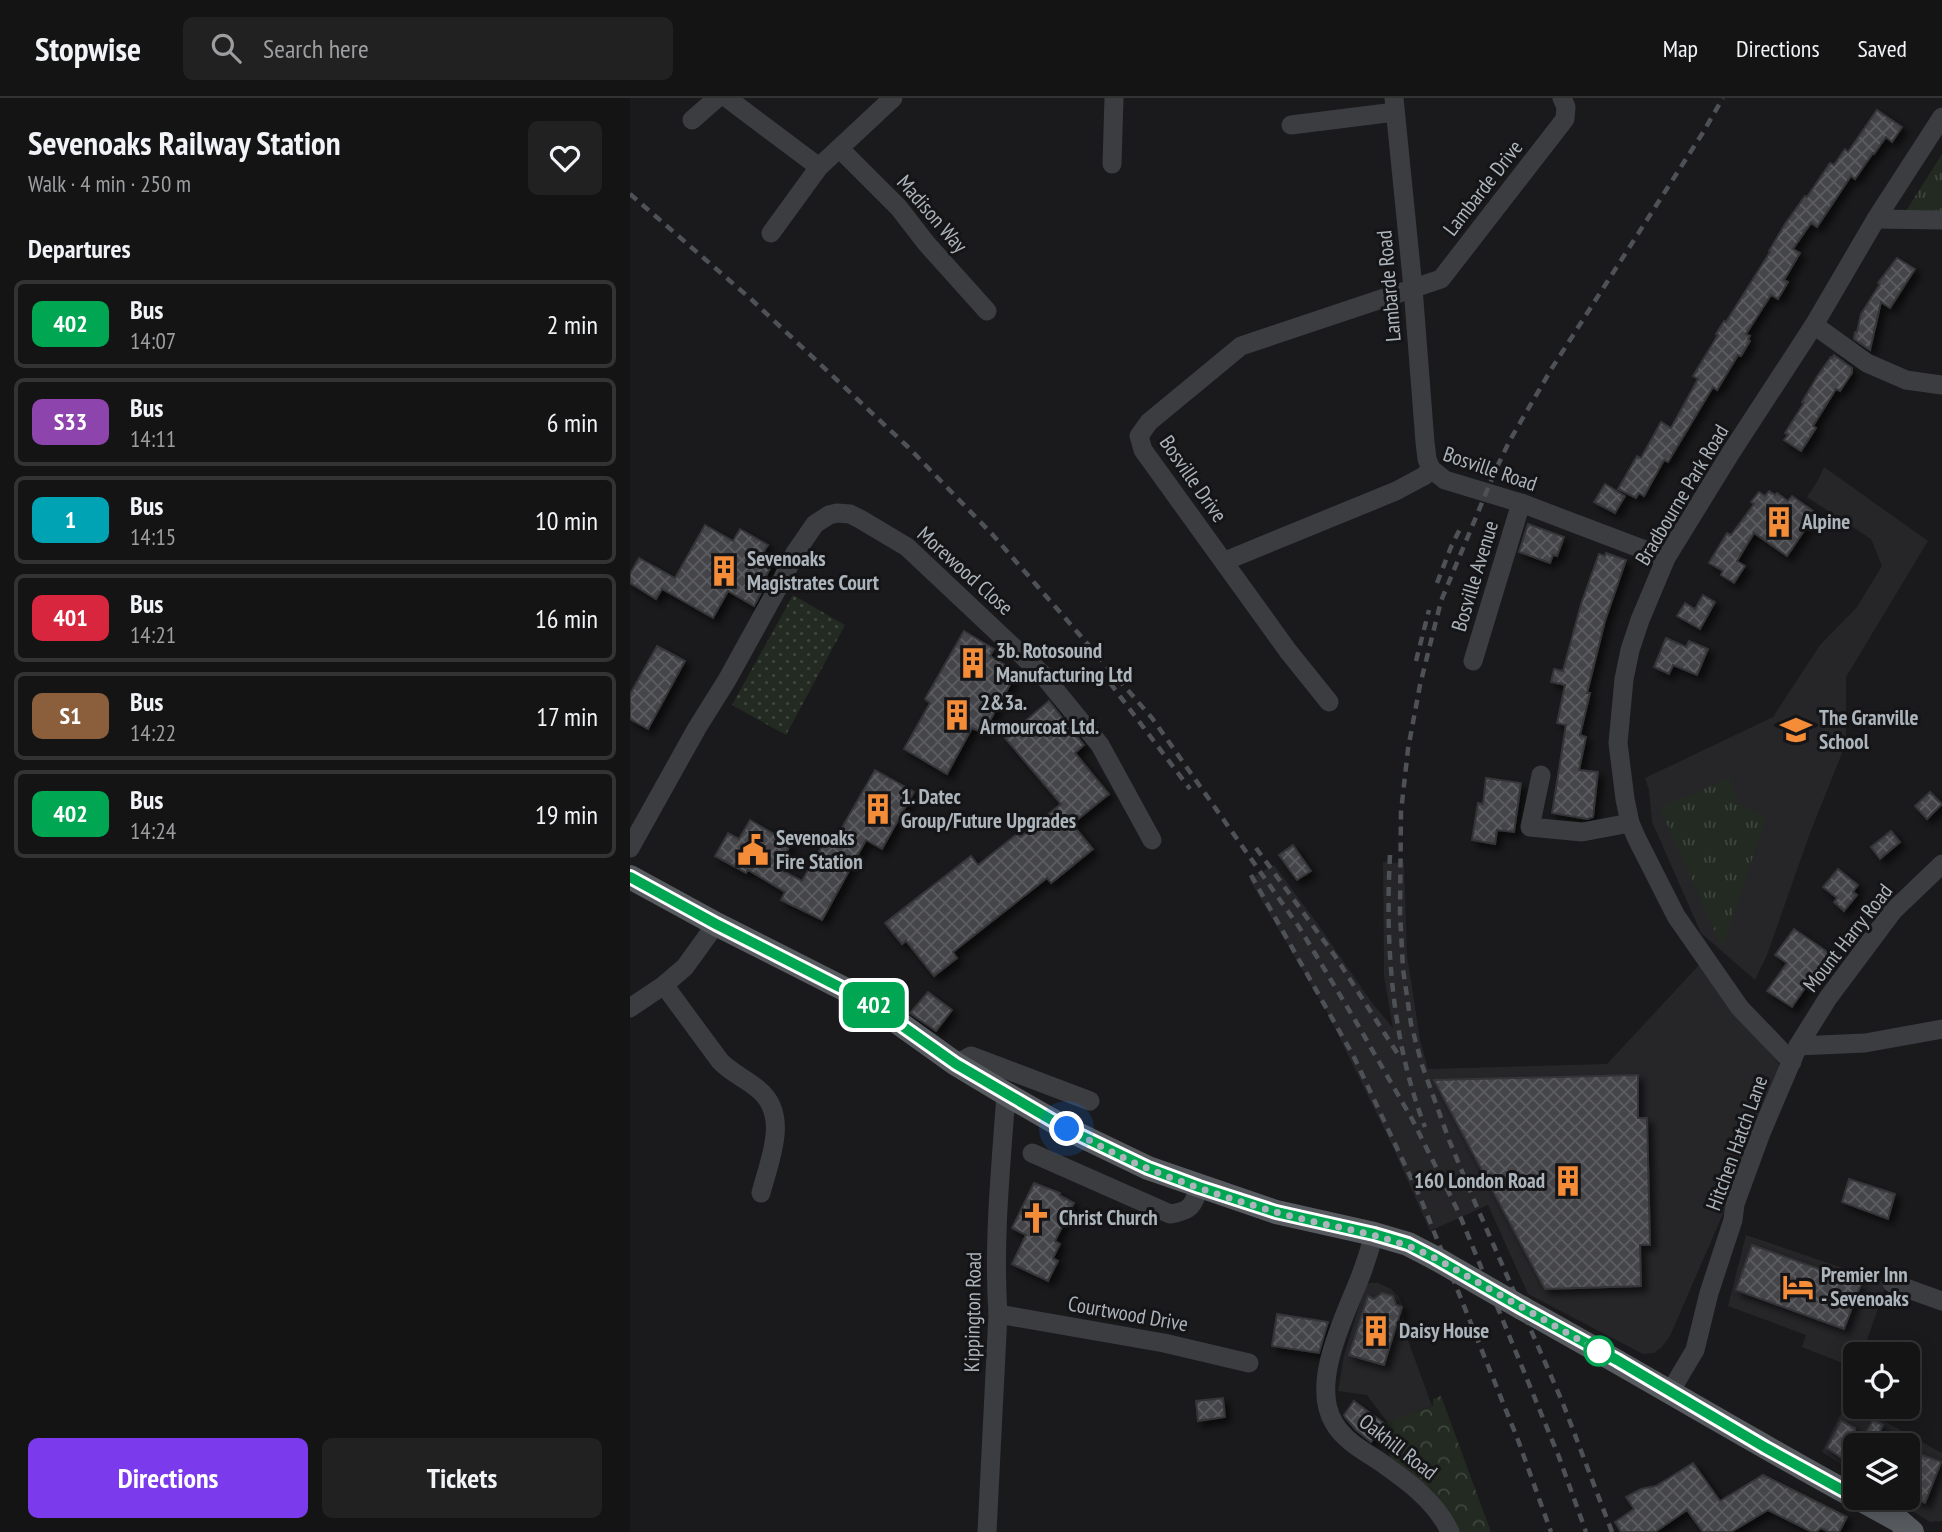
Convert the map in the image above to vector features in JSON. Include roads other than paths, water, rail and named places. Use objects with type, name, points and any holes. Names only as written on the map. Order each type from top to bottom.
[{"type":"main road","points":[[630,877],[867,1001],[956,1064],[1067,1129],[1148,1168],[1199,1187],[1276,1212],[1408,1244],[1843,1490]]},
{"type":"main road","points":[[1880,1510],[1912,1532]]},
{"type":"street","points":[[692,120],[717,98]]},
{"type":"street","points":[[727,98],[819,167]]},
{"type":"street","points":[[771,233],[819,167],[893,98]]},
{"type":"street","points":[[1112,164],[1114,98]]},
{"type":"street","name":"Lambarde Drive","points":[[1413,288],[1441,279],[1565,118],[1566,107],[1562,98]]},
{"type":"street","points":[[1291,125],[1394,105]]},
{"type":"street","name":"Lambarde Road","points":[[1394,105],[1413,288],[1425,442],[1431,469]]},
{"type":"street","name":"Bradbourne Park Road","points":[[1795,1054],[1740,1008],[1676,916],[1630,823],[1618,743],[1620,710],[1630,650],[1666,558],[1730,454],[1815,325],[1876,219],[1942,117]]},
{"type":"street","name":"Madison Way","points":[[840,149],[899,208],[987,312]]},
{"type":"street","points":[[1876,219],[1942,220]]},
{"type":"street","name":"Bosville Drive","points":[[1329,702],[1288,651],[1143,450],[1139,436],[1142,430],[1241,346],[1413,288]]},
{"type":"street","points":[[1815,325],[1867,363],[1906,380],[1942,385]]},
{"type":"street","name":"Bosville Road","points":[[1224,561],[1396,491],[1424,476],[1431,469],[1445,480],[1521,503],[1666,558]]},
{"type":"street","name":"Bosville Avenue","points":[[1473,662],[1521,503]]},
{"type":"street","name":"Morewood Close","points":[[630,848],[727,680],[795,553],[815,524],[837,513],[850,514],[907,547],[1043,675],[1100,745],[1152,841]]},
{"type":"street","points":[[1541,775],[1530,827],[1582,832],[1630,823]]},
{"type":"street","name":"Mount Harry Road","points":[[1795,1054],[1828,998],[1893,911],[1942,864]]},
{"type":"street","points":[[630,1008],[685,967],[716,924]]},
{"type":"street","points":[[664,985],[726,1068],[760,1091],[769,1101],[776,1130],[761,1193]]},
{"type":"street","points":[[1795,1054],[1942,1029]]},
{"type":"street","name":"Hitchen Hatch Lane","points":[[1670,1392],[1695,1350],[1723,1244],[1733,1220],[1735,1204],[1761,1133],[1795,1054]]},
{"type":"street","points":[[956,1064],[971,1056],[1090,1101]]},
{"type":"street","name":"Kippington Road","points":[[988,1532],[998,1314],[996,1295],[999,1186],[1006,1094]]},
{"type":"street","points":[[1032,1153],[1170,1214],[1183,1212],[1193,1204],[1199,1187]]},
{"type":"street","name":"Oakhill Road","points":[[1374,1234],[1330,1361],[1325,1392],[1327,1407],[1334,1423],[1347,1439],[1391,1469],[1430,1502],[1450,1532]]},
{"type":"street","points":[[1892,1283],[1942,1301]]},
{"type":"street","name":"Courtwood Drive","points":[[998,1314],[1164,1343],[1249,1363]]},
{"type":"railway","points":[[1612,1532],[1562,1401],[1449,1140],[1422,1065],[1411,1024],[1403,969],[1400,913],[1401,812],[1408,749],[1420,685],[1441,601],[1496,469],[1552,368],[1723,98]]},
{"type":"railway","points":[[630,194],[752,300],[908,447],[992,534],[1152,718],[1299,927],[1412,1119],[1458,1211],[1559,1457],[1586,1532]]},
{"type":"railway","points":[[1437,583],[1462,525]]},
{"type":"railway","points":[[1416,661],[1429,610]]},
{"type":"railway","points":[[1110,683],[1190,789]]},
{"type":"railway","points":[[1256,848],[1335,956],[1401,1059]]},
{"type":"railway","points":[[1390,855],[1389,924],[1393,993],[1405,1061],[1425,1127]]},
{"type":"railway","points":[[1251,875],[1354,1057],[1420,1197],[1518,1440],[1551,1532]]},
{"type":"place","name":"Alpine","points":[[1779,522]]},
{"type":"place","name":"Sevenoaks Magistrates Court","points":[[724,571]]},
{"type":"place","name":"3b. Rotosound Manufacturing Ltd","points":[[973,663]]},
{"type":"place","name":"2&3a. Armourcoat Ltd.","points":[[957,715]]},
{"type":"place","name":"The Granville School","points":[[1796,730]]},
{"type":"place","name":"1. Datec Group/Future Upgrades","points":[[878,809]]},
{"type":"place","name":"Sevenoaks Fire Station","points":[[753,850]]},
{"type":"place","name":"160 London Road","points":[[1568,1181]]},
{"type":"place","name":"Christ Church","points":[[1036,1218]]},
{"type":"place","name":"Premier Inn - Sevenoaks","points":[[1798,1287]]},
{"type":"place","name":"Daisy House","points":[[1376,1331]]}]
